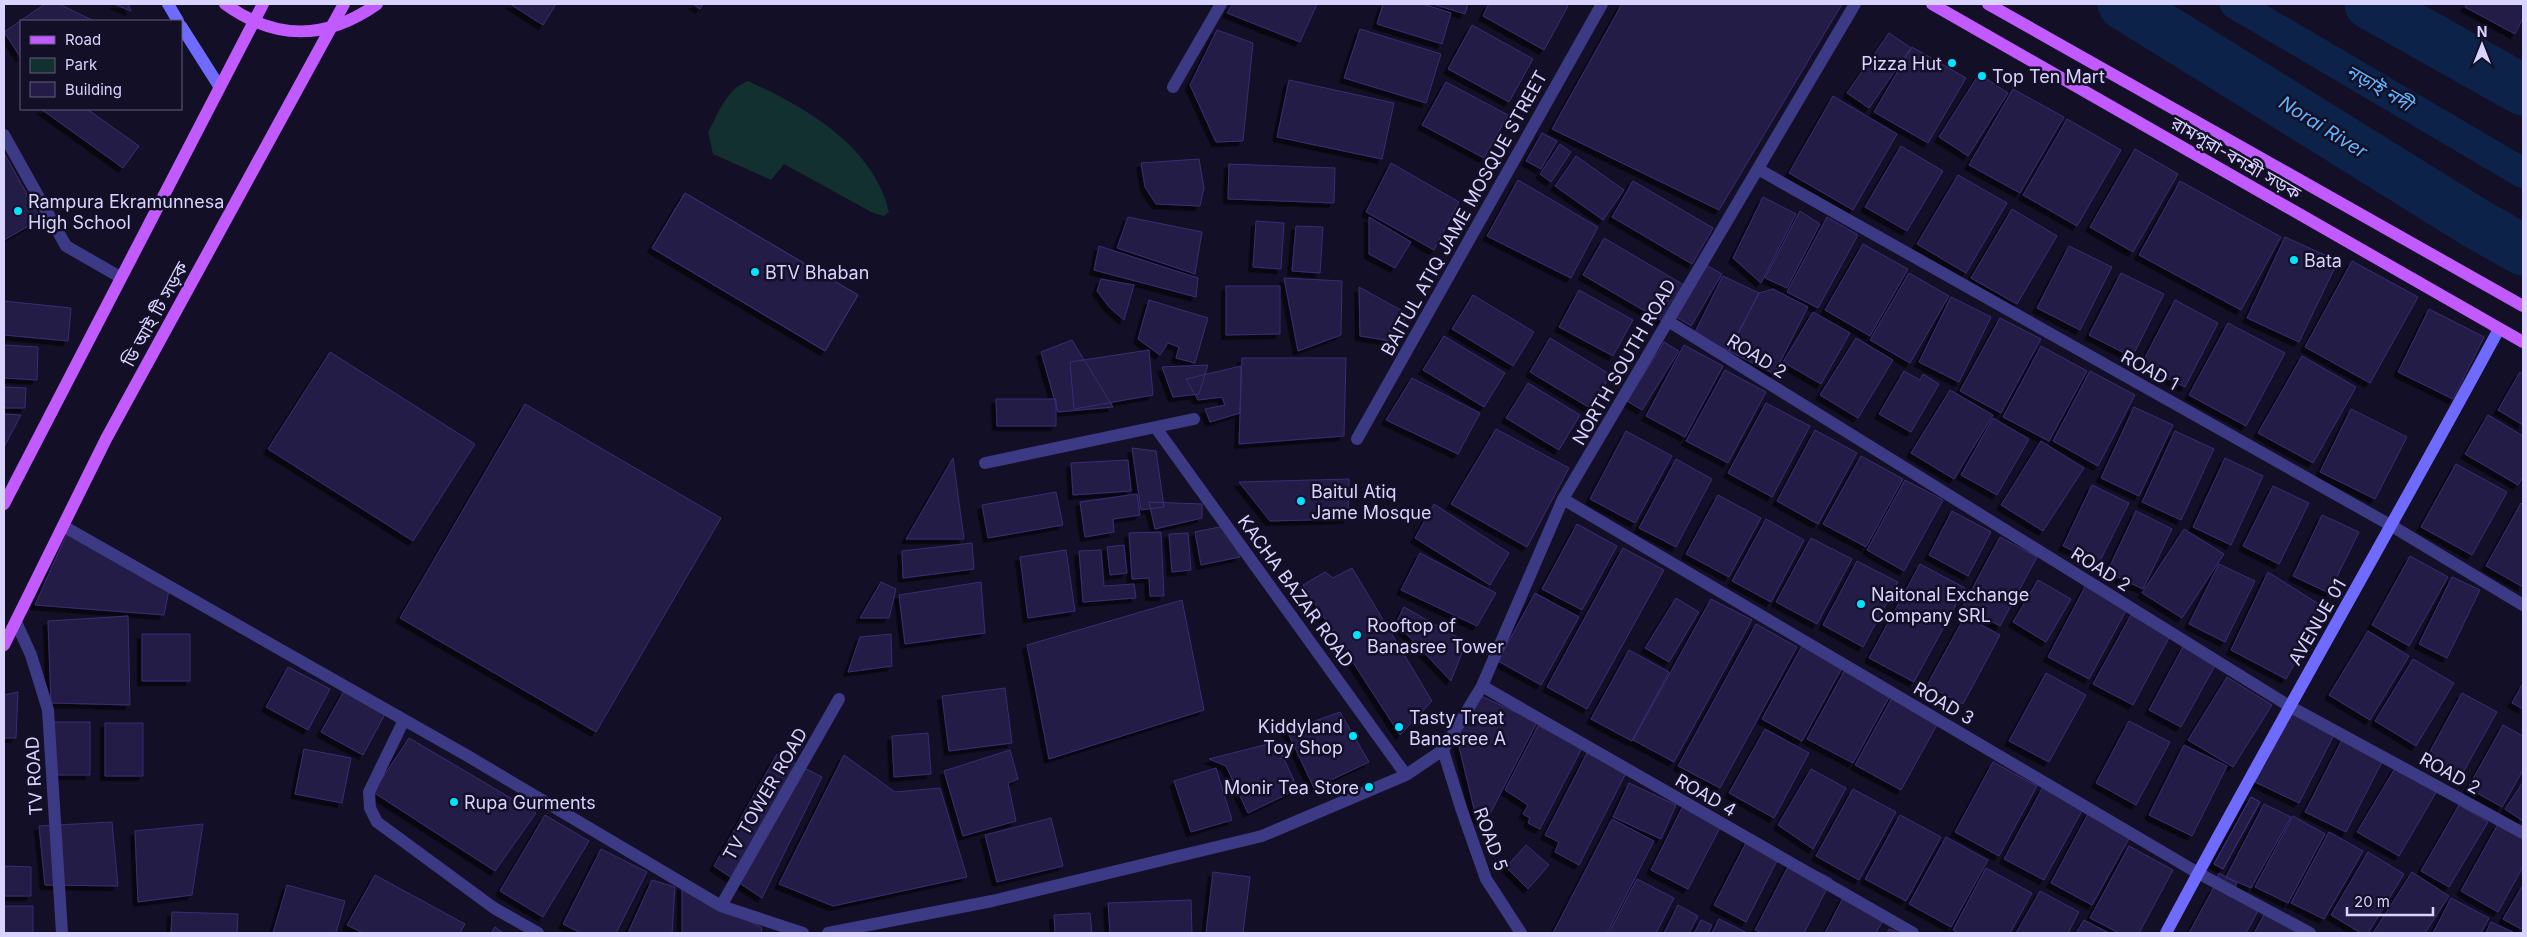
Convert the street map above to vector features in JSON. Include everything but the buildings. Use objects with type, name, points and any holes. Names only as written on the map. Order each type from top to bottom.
[{"type":"main road","points":[[225,4],[255,23],[285,31],[304,32],[344,24],[377,4]]},
{"type":"main road","points":[[4,504],[263,4]]},
{"type":"main road","name":"ডি আই টি সড়ক","points":[[4,645],[111,431],[344,4]]},
{"type":"main road","name":"রামপুরা-বনশ্রী সড়ক","points":[[1932,4],[2523,342]]},
{"type":"main road","name":"রামপুরা-বনশ্রী সড়ক","points":[[1988,4],[2523,306]]},
{"type":"street","points":[[168,4],[177,20]]},
{"type":"street","points":[[1173,87],[1221,4]]},
{"type":"street","name":"BAITUL ATIQ JAME MOSQUE STREET","points":[[1357,440],[1602,4]]},
{"type":"street","name":"NORTH SOUTH ROAD","points":[[1443,750],[1482,686],[1563,500],[1855,4]]},
{"type":"street","points":[[182,28],[219,86]]},
{"type":"street","points":[[4,135],[66,246],[120,277]]},
{"type":"street","name":"ROAD 1","points":[[1758,169],[2392,526],[2523,605]]},
{"type":"street","name":"ROAD 2","points":[[1668,321],[2289,706],[2523,833]]},
{"type":"street","name":"AVENUE 01","points":[[2166,933],[2289,706],[2392,526],[2499,329]]},
{"type":"street","points":[[985,463],[1194,420]]},
{"type":"street","name":"KACHA BAZAR ROAD","points":[[1156,428],[1406,775]]},
{"type":"street","name":"ROAD 3","points":[[1563,500],[2198,873],[2310,933]]},
{"type":"street","points":[[63,526],[404,720],[721,906],[803,933]]},
{"type":"street","name":"TV ROAD","points":[[16,622],[31,655],[48,710],[62,933]]},
{"type":"street","name":"ROAD 4","points":[[1482,686],[1913,933]]},
{"type":"street","name":"TV TOWER ROAD","points":[[721,906],[839,699]]},
{"type":"street","points":[[404,720],[369,792],[370,808],[377,822],[494,908],[538,933]]},
{"type":"street","points":[[828,933],[992,901],[1262,836],[1406,775],[1443,750]]},
{"type":"street","name":"ROAD 5","points":[[1443,750],[1486,879],[1521,933]]},
{"type":"green space","points":[[748,81],[814,116],[853,148],[869,167],[881,188],[889,212],[884,216],[873,213],[784,164],[771,180],[713,154],[708,132],[729,96],[740,85]]},
{"type":"waterway","name":"Norai River","points":[[2123,4],[2477,224],[2523,250]]},
{"type":"waterway","name":"নড়াই নদী","points":[[2235,4],[2523,173]]},
{"type":"waterway","name":"Norai River","points":[[2370,4],[2523,90]]},
{"type":"place","name":"Pizza Hut","points":[[1952,63]]},
{"type":"place","name":"Top Ten Mart","points":[[1982,76]]},
{"type":"place","name":"Rampura Ekramunnesa High School","points":[[18,211]]},
{"type":"place","name":"Bata","points":[[2294,260]]},
{"type":"place","name":"BTV Bhaban","points":[[755,272]]},
{"type":"place","name":"Baitul Atiq Jame Mosque","points":[[1301,501]]},
{"type":"place","name":"Naitonal Exchange Company SRL","points":[[1861,604]]},
{"type":"place","name":"Rooftop of Banasree Tower","points":[[1357,635]]},
{"type":"place","name":"Tasty Treat Banasree A","points":[[1399,727]]},
{"type":"place","name":"Kiddyland Toy Shop","points":[[1353,736]]},
{"type":"place","name":"Monir Tea Store","points":[[1369,787]]},
{"type":"place","name":"Rupa Gurments","points":[[454,802]]}]
